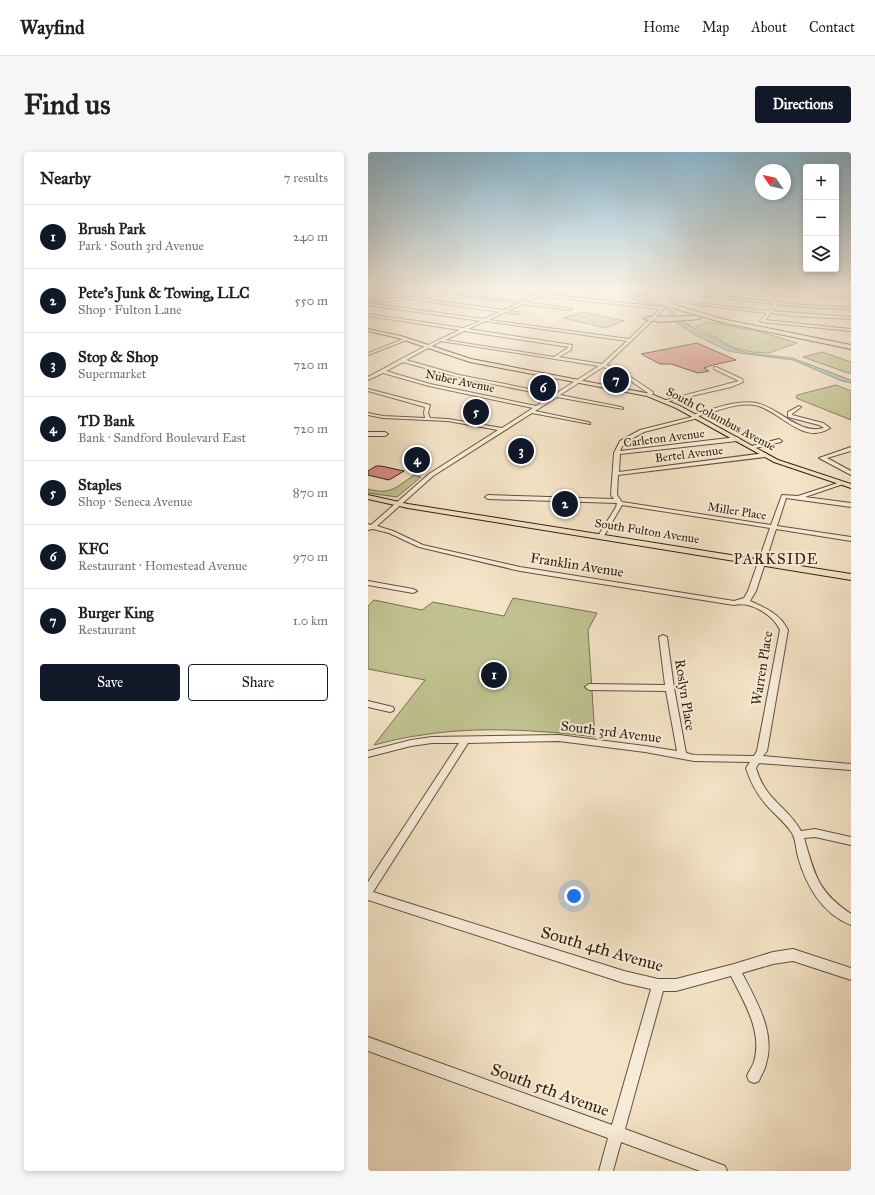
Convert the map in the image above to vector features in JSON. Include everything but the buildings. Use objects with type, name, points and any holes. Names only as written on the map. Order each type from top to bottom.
[{"type":"highway","points":[[810,338],[851,346]]},
{"type":"highway","points":[[810,338],[851,346]]},
{"type":"main road","name":"South Columbus Avenue","points":[[398,338],[481,362],[649,395],[695,416],[789,467],[851,486]]},
{"type":"main road","name":"South Fulton Avenue","points":[[368,497],[399,504],[851,577]]},
{"type":"street","points":[[368,379],[426,346],[446,338]]},
{"type":"street","points":[[514,338],[571,346],[555,358]]},
{"type":"street","points":[[610,338],[628,340]]},
{"type":"street","points":[[369,528],[399,504],[431,475],[536,407],[555,394],[555,392],[578,380],[601,365],[631,338]]},
{"type":"street","points":[[368,354],[407,340]]},
{"type":"street","points":[[441,340],[601,365],[619,371],[650,393],[649,395]]},
{"type":"street","points":[[402,360],[458,376],[622,408]]},
{"type":"street","points":[[665,401],[740,383],[740,380],[715,368]]},
{"type":"street","name":"Nuber Avenue","points":[[368,370],[429,385],[536,407]]},
{"type":"street","points":[[368,390],[428,406],[426,413],[428,418]]},
{"type":"street","points":[[601,536],[619,507],[619,502],[614,495],[617,453],[622,442],[630,436],[695,416],[743,404],[760,405],[780,414],[784,419],[812,432],[828,428],[821,424],[790,416],[790,413],[799,407]]},
{"type":"street","points":[[530,411],[588,423]]},
{"type":"street","points":[[368,414],[383,417],[428,418],[501,429]]},
{"type":"street","points":[[368,434],[385,434]]},
{"type":"street","name":"Carleton Avenue","points":[[617,453],[737,440]]},
{"type":"street","points":[[751,447],[779,441]]},
{"type":"street","points":[[851,449],[822,458],[851,473]]},
{"type":"street","name":"Bertel Avenue","points":[[616,474],[765,455]]},
{"type":"street","points":[[797,497],[843,483]]},
{"type":"street","points":[[743,601],[749,597],[752,590],[784,496],[851,505]]},
{"type":"street","name":"Miller Place","points":[[488,497],[619,502],[772,528],[851,539]]},
{"type":"street","name":"Franklin Avenue","points":[[369,528],[391,532],[421,546],[520,569],[726,603],[743,601]]},
{"type":"street","points":[[368,583],[413,591]]},
{"type":"street","name":"Warren Place","points":[[743,601],[772,615],[778,620],[784,630],[762,751],[751,768],[758,788],[798,834]]},
{"type":"street","name":"Roslyn Place","points":[[664,637],[670,688],[682,756]]},
{"type":"street","points":[[589,687],[670,688]]},
{"type":"street","points":[[368,704],[390,709]]},
{"type":"street","name":"South 3rd Avenue","points":[[368,754],[411,743],[466,739],[559,738],[718,760],[757,759],[851,767]]},
{"type":"street","points":[[368,891],[466,739]]},
{"type":"street","points":[[851,841],[815,833],[798,834],[804,857],[818,892],[832,909],[851,920]]},
{"type":"street","name":"South 4th Avenue","points":[[368,896],[630,978],[658,985],[688,983],[773,958],[794,956],[851,974]]},
{"type":"street","points":[[734,970],[756,1015],[763,1042],[761,1066],[754,1076]]},
{"type":"street","points":[[606,1171],[658,985]]},
{"type":"street","name":"South 5th Avenue","points":[[368,1044],[720,1171]]},
{"type":"green space","points":[[715,338],[779,338],[797,343],[769,353],[752,352],[734,348]]},
{"type":"green space","points":[[822,352],[851,362],[851,373],[803,357]]},
{"type":"green space","points":[[836,385],[851,391],[851,420],[796,398],[797,395]]},
{"type":"green space","points":[[414,475],[421,477],[397,497],[368,493],[368,489],[388,491],[397,487]]},
{"type":"green space","points":[[513,598],[597,613],[588,630],[595,737],[552,732],[487,730],[443,732],[398,739],[374,745],[425,680],[368,669],[368,606],[374,600],[422,610],[433,602],[504,616]]},
{"type":"shaded area","points":[[700,338],[712,338],[734,349],[748,353],[792,358],[851,380],[851,383],[842,381],[793,360],[728,351]]},
{"type":"place","name":"Burger King","points":[[616,380]]},
{"type":"place","name":"KFC","points":[[543,388]]},
{"type":"place","name":"Staples","points":[[476,412]]},
{"type":"place","name":"Stop & Shop","points":[[521,451]]},
{"type":"place","name":"TD Bank","points":[[417,460]]},
{"type":"place","name":"Pete's Junk & Towing, LLC","points":[[565,504]]},
{"type":"place","name":"Brush Park","points":[[494,675]]},
{"type":"district","name":"PARKSIDE","points":[[776,559]]}]
